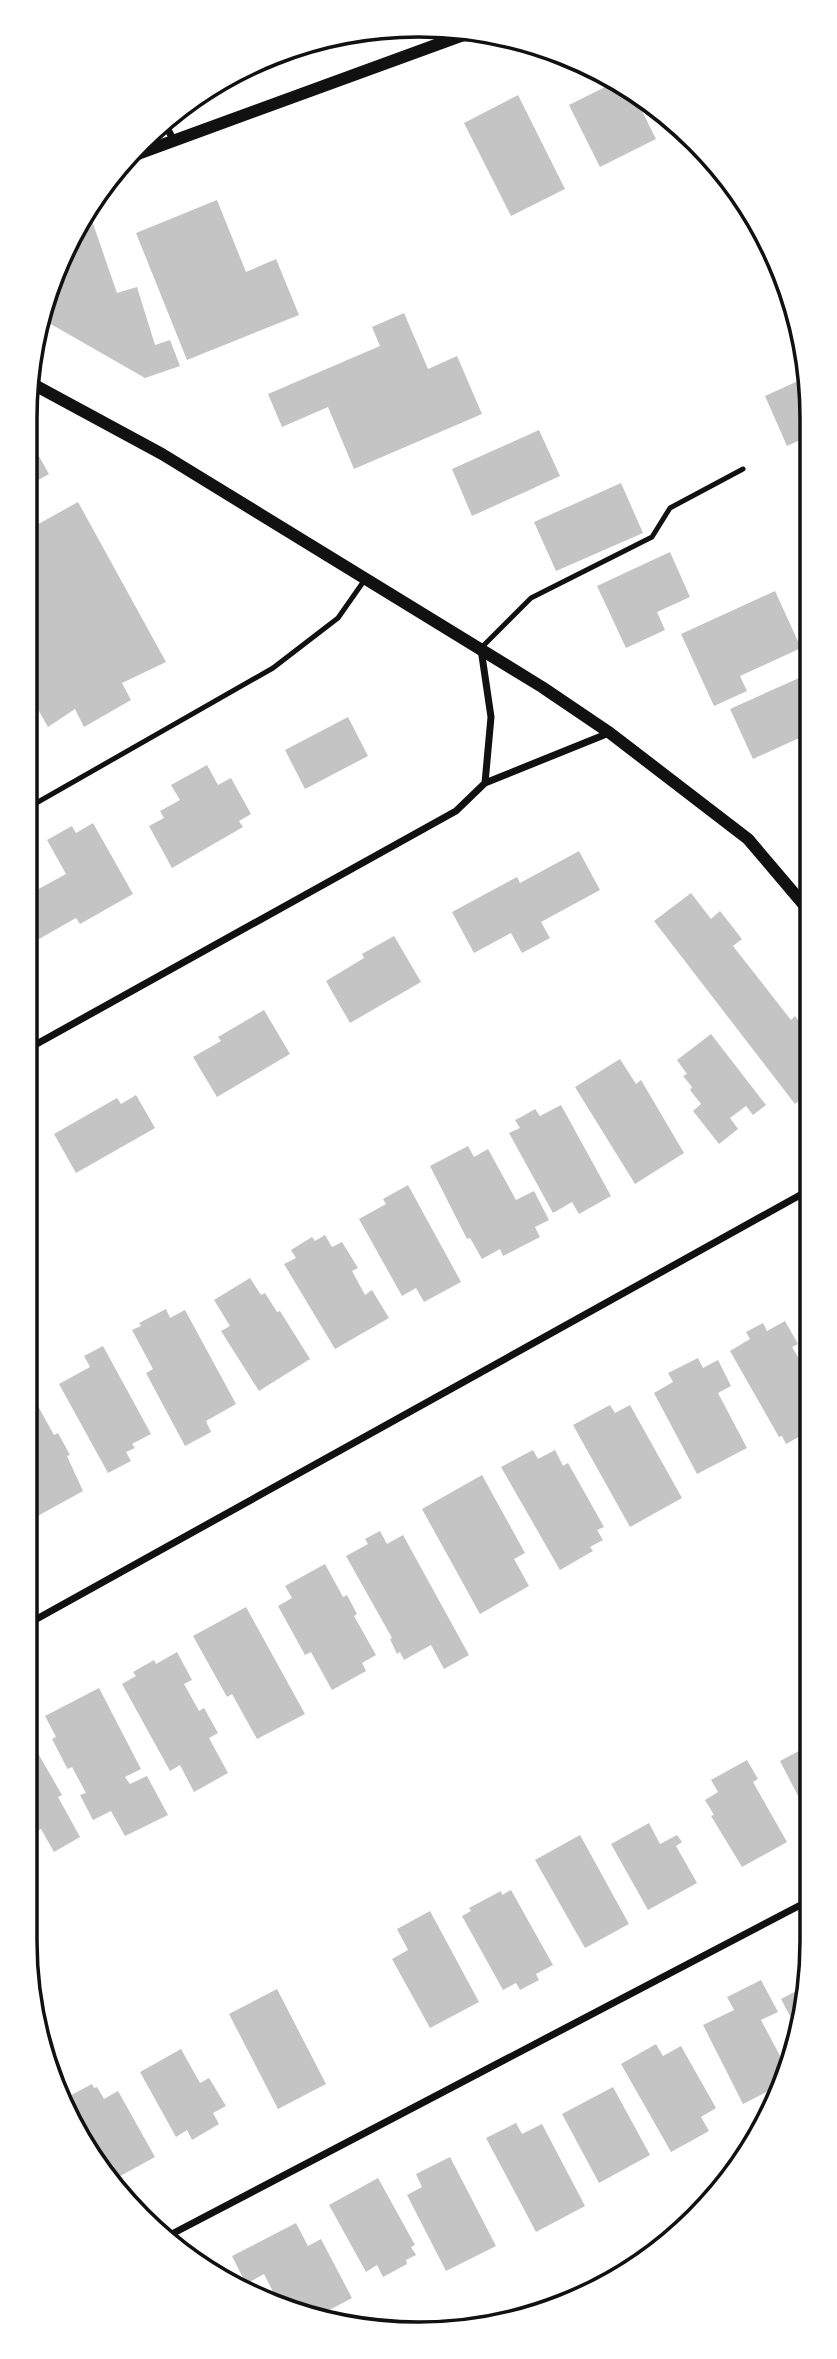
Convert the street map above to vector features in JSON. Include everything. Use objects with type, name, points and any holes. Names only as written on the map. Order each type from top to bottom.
[{"type":"street","points":[[148,150],[453,39]]},
{"type":"street","points":[[168,130],[174,141]]},
{"type":"street","points":[[39,387],[162,454],[481,649],[610,733],[748,839],[800,900]]},
{"type":"street","points":[[481,649],[491,717],[485,783]]},
{"type":"street","points":[[37,1044],[456,811],[485,783],[610,733]]},
{"type":"street","points":[[37,1619],[800,1195]]},
{"type":"street","points":[[173,2233],[800,1905]]},
{"type":"lane","points":[[481,649],[531,598],[652,537],[670,508],[743,469]]},
{"type":"lane","points":[[37,803],[274,668],[338,618],[366,578]]},
{"type":"building","points":[[606,86],[641,108],[656,139],[600,167],[569,105]]},
{"type":"building","points":[[518,95],[565,189],[511,216],[464,123]]},
{"type":"building","points":[[217,200],[246,272],[276,259],[299,315],[187,360],[136,233]]},
{"type":"building","points":[[92,221],[117,293],[137,287],[155,345],[170,340],[180,366],[145,378],[49,323],[66,272]]},
{"type":"building","points":[[404,313],[428,369],[457,356],[482,414],[354,469],[328,407],[282,427],[268,394],[380,346],[372,327]]},
{"type":"building","points":[[798,381],[800,440],[787,446],[765,396]]},
{"type":"building","points":[[539,430],[560,476],[472,516],[452,469]]},
{"type":"building","points":[[37,453],[49,474],[37,481]]},
{"type":"building","points":[[621,483],[643,533],[556,571],[534,522]]},
{"type":"building","points":[[78,502],[166,662],[122,683],[131,700],[84,727],[75,709],[48,727],[37,708],[37,525]]},
{"type":"building","points":[[670,552],[690,597],[657,612],[665,630],[626,648],[597,586]]},
{"type":"building","points":[[775,591],[800,648],[740,676],[747,691],[714,706],[681,634]]},
{"type":"building","points":[[800,678],[800,738],[753,759],[730,709]]},
{"type":"building","points":[[348,717],[368,756],[305,789],[285,750]]},
{"type":"building","points":[[207,765],[218,785],[231,778],[251,814],[239,821],[243,827],[172,868],[149,826],[164,818],[160,811],[180,800],[171,785]]},
{"type":"building","points":[[93,823],[133,894],[80,924],[76,918],[39,939],[37,890],[66,874],[47,840],[72,826],[76,833]]},
{"type":"building","points":[[579,851],[600,890],[541,922],[550,938],[522,953],[511,933],[474,953],[452,912],[517,877],[520,883]]},
{"type":"building","points":[[691,893],[711,919],[720,911],[742,939],[733,946],[791,1020],[795,1016],[800,1023],[800,1100],[795,1104],[654,921]]},
{"type":"building","points":[[394,936],[421,982],[350,1023],[326,981],[364,958],[362,954]]},
{"type":"building","points":[[264,1010],[290,1054],[217,1097],[193,1057],[221,1041],[218,1037]]},
{"type":"building","points":[[711,1034],[766,1105],[753,1115],[746,1106],[730,1118],[738,1129],[719,1144],[693,1111],[701,1104],[690,1090],[692,1087],[683,1076],[687,1074],[677,1060]]},
{"type":"building","points":[[620,1059],[636,1084],[641,1080],[684,1153],[635,1184],[575,1087]]},
{"type":"building","points":[[136,1095],[155,1128],[76,1173],[54,1134],[117,1098],[121,1104]]},
{"type":"building","points":[[561,1105],[611,1196],[579,1214],[572,1202],[553,1213],[509,1133],[520,1128],[515,1120],[535,1109],[540,1116]]},
{"type":"building","points":[[468,1146],[474,1157],[488,1149],[516,1200],[534,1191],[549,1220],[535,1227],[540,1237],[503,1256],[500,1249],[482,1259],[470,1238],[467,1239],[430,1166]]},
{"type":"building","points":[[408,1185],[461,1282],[424,1302],[416,1288],[402,1296],[359,1219],[386,1204],[383,1199]]},
{"type":"building","points":[[325,1235],[332,1247],[342,1242],[358,1268],[352,1271],[365,1295],[372,1290],[389,1318],[335,1349],[284,1264],[296,1258],[291,1250],[312,1237],[315,1241]]},
{"type":"building","points":[[250,1278],[261,1295],[265,1293],[277,1312],[280,1311],[310,1359],[259,1391],[221,1331],[230,1326],[214,1300]]},
{"type":"building","points":[[166,1309],[170,1318],[185,1310],[236,1404],[206,1421],[211,1432],[185,1446],[146,1373],[153,1369],[132,1330],[141,1326],[139,1323]]},
{"type":"building","points":[[785,1321],[798,1344],[792,1347],[800,1360],[800,1436],[786,1444],[782,1436],[779,1437],[730,1351],[750,1339],[746,1332],[763,1323],[767,1331]]},
{"type":"building","points":[[103,1346],[151,1434],[132,1444],[135,1448],[126,1452],[131,1461],[108,1473],[59,1384],[90,1367],[84,1356]]},
{"type":"building","points":[[698,1358],[703,1368],[718,1360],[731,1386],[718,1393],[747,1448],[697,1474],[654,1393],[673,1382],[668,1373]]},
{"type":"building","points":[[37,1404],[54,1435],[58,1433],[70,1455],[67,1456],[83,1491],[37,1516]]},
{"type":"building","points":[[610,1405],[615,1413],[630,1405],[682,1498],[630,1527],[573,1425]]},
{"type":"building","points":[[533,1450],[538,1459],[555,1450],[563,1466],[568,1463],[604,1527],[597,1530],[603,1540],[590,1547],[593,1551],[560,1570],[501,1467]]},
{"type":"building","points":[[482,1475],[525,1553],[514,1559],[529,1586],[480,1614],[422,1509]]},
{"type":"building","points":[[380,1531],[387,1544],[403,1535],[469,1655],[444,1669],[431,1645],[404,1660],[400,1652],[397,1654],[390,1639],[392,1638],[346,1556],[368,1544],[365,1539]]},
{"type":"building","points":[[325,1564],[343,1597],[347,1595],[357,1614],[354,1616],[376,1655],[362,1663],[366,1671],[332,1690],[311,1652],[305,1655],[278,1606],[292,1598],[285,1586]]},
{"type":"building","points":[[246,1607],[305,1714],[257,1739],[232,1694],[227,1697],[193,1636]]},
{"type":"building","points":[[177,1652],[192,1680],[184,1684],[199,1711],[204,1708],[218,1733],[209,1738],[228,1773],[194,1792],[180,1765],[170,1771],[122,1684],[136,1676],[133,1672],[154,1660],[156,1664]]},
{"type":"building","points":[[99,1688],[141,1769],[125,1777],[130,1784],[147,1776],[168,1815],[125,1836],[111,1811],[93,1820],[80,1795],[86,1793],[72,1767],[68,1769],[66,1766],[52,1739],[56,1737],[45,1716]]},
{"type":"building","points":[[800,1750],[800,1800],[780,1761]]},
{"type":"building","points":[[37,1752],[62,1795],[58,1797],[80,1837],[54,1852],[41,1829],[37,1831]]},
{"type":"building","points":[[747,1760],[758,1779],[753,1782],[787,1842],[742,1867],[711,1816],[714,1815],[705,1800],[718,1792],[711,1780]]},
{"type":"building","points":[[649,1823],[660,1844],[677,1835],[682,1842],[676,1846],[697,1883],[648,1910],[611,1844]]},
{"type":"building","points":[[580,1835],[629,1924],[585,1948],[535,1860]]},
{"type":"building","points":[[511,1890],[553,1965],[536,1974],[539,1980],[520,1990],[516,1983],[503,1990],[462,1916],[471,1911],[469,1908],[501,1891],[502,1895]]},
{"type":"building","points":[[430,1911],[479,2002],[430,2028],[392,1959],[408,1950],[397,1929]]},
{"type":"building","points":[[761,1980],[778,2012],[761,2020],[781,2058],[771,2087],[769,2090],[743,2104],[703,2025],[734,2010],[727,1997]]},
{"type":"building","points":[[277,1989],[326,2084],[278,2109],[229,2014]]},
{"type":"building","points":[[797,1991],[792,2020],[781,1999]]},
{"type":"building","points":[[656,2044],[663,2056],[681,2046],[716,2108],[701,2117],[709,2131],[671,2152],[621,2064]]},
{"type":"building","points":[[181,2049],[200,2083],[209,2078],[226,2106],[213,2113],[219,2124],[192,2140],[187,2130],[176,2137],[140,2072]]},
{"type":"building","points":[[92,2084],[104,2099],[118,2091],[155,2157],[119,2177],[101,2153],[70,2096]]},
{"type":"building","points":[[613,2087],[650,2155],[599,2183],[562,2114]]},
{"type":"building","points":[[516,2123],[522,2134],[542,2124],[585,2206],[536,2232],[486,2138]]},
{"type":"building","points":[[450,2157],[496,2246],[446,2271],[407,2195],[422,2187],[416,2174]]},
{"type":"building","points":[[378,2178],[415,2245],[411,2247],[416,2255],[406,2260],[407,2264],[383,2277],[377,2265],[366,2272],[329,2205]]},
{"type":"building","points":[[296,2223],[308,2246],[321,2239],[352,2298],[328,2311],[296,2302],[274,2294],[264,2274],[249,2282],[244,2280],[232,2256]]}]
